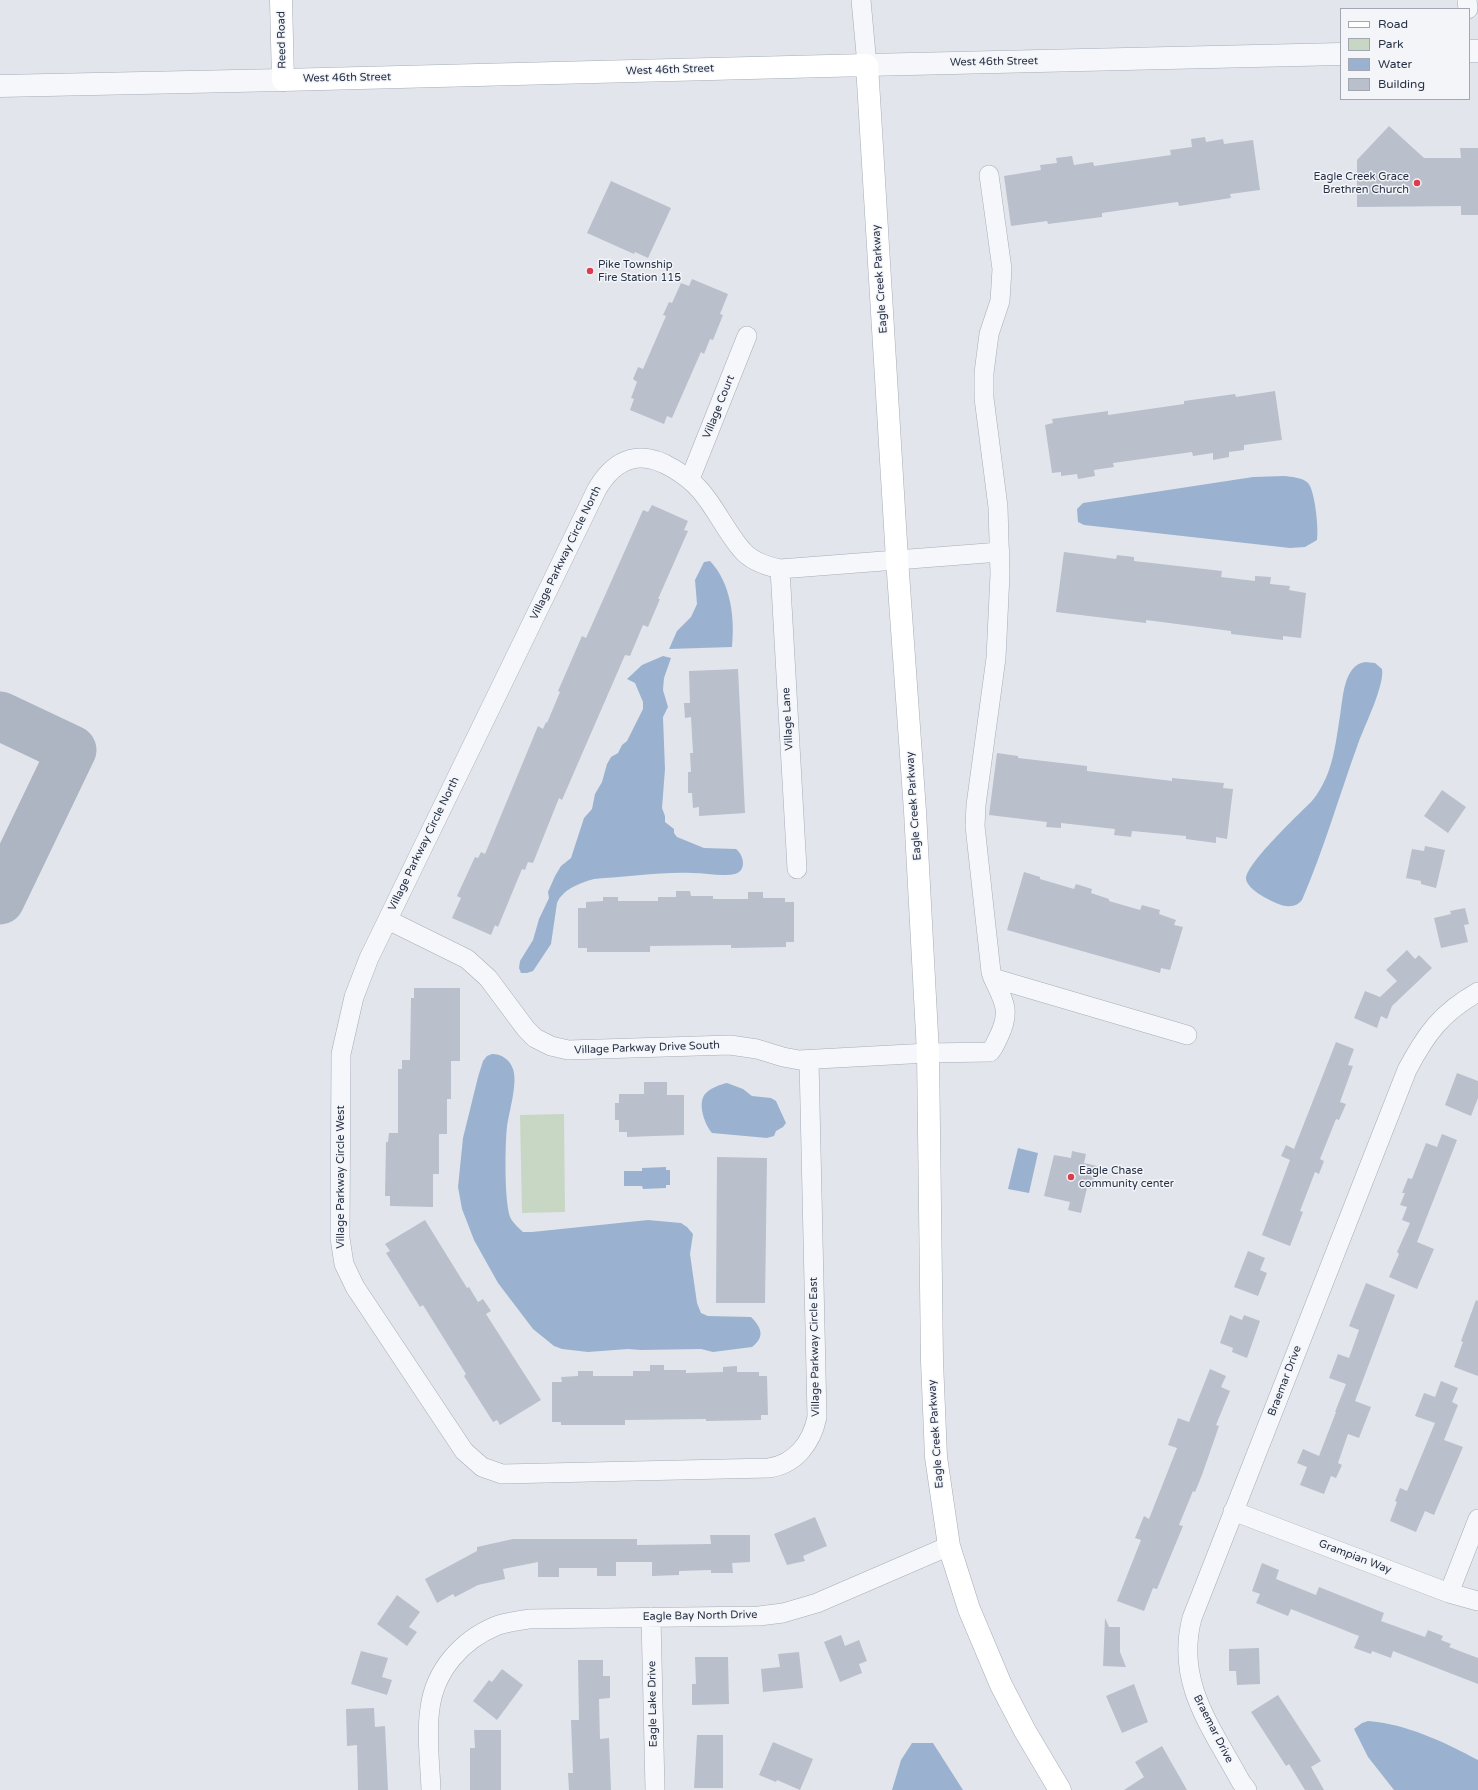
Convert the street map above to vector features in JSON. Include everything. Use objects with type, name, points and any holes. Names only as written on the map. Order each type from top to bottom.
[{"type":"main road","name":"Reed Road","points":[[281,0],[283,80]]},
{"type":"main road","name":"West 46th Street","points":[[283,80],[867,65]]},
{"type":"main road","name":"Eagle Creek Parkway","points":[[867,65],[897,559],[915,811],[928,1053],[934,1430],[940,1494],[949,1546],[969,1609],[1001,1685],[1025,1731],[1060,1790]]},
{"type":"street","name":"Eagle Creek Parkway","points":[[861,0],[867,65]]},
{"type":"street","name":"West 46th Street","points":[[867,65],[1340,54]]},
{"type":"street","name":"West 46th Street","points":[[0,86],[283,80]]},
{"type":"street","points":[[928,1053],[990,1052],[1004,1026],[1006,1017],[1005,1002],[993,978],[990,967],[975,826],[976,805],[996,658],[999,618],[1000,552],[995,478],[984,388],[986,351],[989,334],[1000,301],[1002,274],[989,175]]},
{"type":"street","name":"Village Court","points":[[690,479],[747,336]]},
{"type":"street","name":"Village Parkway Circle North","points":[[388,920],[602,481],[619,465],[636,458],[657,460],[690,479],[700,490],[742,550],[758,562],[780,569],[897,559]]},
{"type":"street","points":[[897,559],[1000,552]]},
{"type":"street","name":"Village Lane","points":[[780,569],[797,869]]},
{"type":"street","name":"Village Parkway Drive South","points":[[388,920],[467,959],[488,978],[526,1030],[535,1038],[551,1046],[574,1050],[730,1045],[757,1049],[788,1059],[809,1060],[928,1053]]},
{"type":"street","name":"Village Parkway Circle West","points":[[388,920],[369,958],[357,989],[347,1021],[341,1054],[341,1252],[344,1264],[352,1282],[464,1451],[473,1460],[485,1468],[496,1473],[508,1474]]},
{"type":"street","points":[[993,978],[1188,1035]]},
{"type":"street","name":"Braemar Drive","points":[[1247,1790],[1197,1700],[1189,1676],[1186,1650],[1192,1618],[1407,1070],[1418,1048],[1439,1020],[1466,999],[1478,992]]},
{"type":"street","name":"Village Parkway Circle East","points":[[508,1474],[769,1468],[777,1467],[785,1463],[804,1448],[813,1433],[817,1417],[809,1060]]},
{"type":"street","name":"Grampian Way","points":[[1233,1511],[1449,1593],[1478,1601]]},
{"type":"street","points":[[1449,1593],[1478,1519]]},
{"type":"street","name":"Eagle Bay North Drive","points":[[431,1790],[429,1723],[430,1706],[437,1682],[450,1661],[461,1648],[488,1630],[504,1623],[529,1619],[759,1616],[795,1610],[817,1603],[949,1546]]},
{"type":"street","name":"Eagle Lake Drive","points":[[651,1618],[655,1790]]},
{"type":"green space","points":[[564,1114],[565,1212],[522,1213],[520,1115]]},
{"type":"water","points":[[1284,476],[1306,481],[1313,493],[1317,519],[1317,540],[1305,547],[1290,548],[1084,525],[1078,522],[1077,509],[1083,503],[1253,477]]},
{"type":"water","points":[[710,561],[723,580],[730,601],[733,624],[732,647],[669,649],[677,631],[691,617],[697,604],[695,580],[704,562]]},
{"type":"water","points":[[663,656],[671,658],[664,678],[663,690],[668,707],[663,717],[665,769],[662,808],[665,816],[665,822],[674,829],[674,833],[677,837],[704,848],[736,849],[741,855],[743,866],[739,872],[730,875],[667,873],[594,879],[578,885],[563,894],[557,903],[551,944],[533,971],[521,973],[519,968],[520,961],[533,940],[539,919],[549,898],[548,892],[555,876],[561,866],[571,858],[584,818],[592,809],[595,794],[602,782],[607,764],[611,757],[618,753],[622,745],[627,741],[643,709],[643,702],[635,683],[627,679],[642,665]]},
{"type":"water","points":[[1365,662],[1375,663],[1382,669],[1382,676],[1377,695],[1302,900],[1293,906],[1281,905],[1262,896],[1250,887],[1246,878],[1255,861],[1264,850],[1311,802],[1322,787],[1333,757],[1345,684],[1352,669]]},
{"type":"water","points":[[492,1054],[502,1056],[508,1060],[512,1066],[514,1075],[514,1090],[507,1127],[506,1188],[509,1212],[511,1219],[515,1224],[523,1232],[532,1232],[648,1220],[681,1223],[693,1234],[690,1254],[697,1303],[701,1313],[708,1316],[751,1317],[760,1329],[759,1340],[752,1347],[713,1352],[701,1349],[628,1349],[588,1352],[562,1349],[554,1346],[533,1329],[498,1283],[474,1240],[462,1209],[458,1187],[463,1138],[478,1077],[483,1061],[487,1056]]},
{"type":"water","points":[[727,1083],[743,1089],[752,1096],[771,1098],[776,1101],[786,1123],[783,1127],[776,1131],[774,1136],[767,1138],[712,1133],[703,1114],[703,1098],[709,1090]]},
{"type":"water","points":[[1018,1148],[1038,1153],[1029,1193],[1008,1189]]},
{"type":"water","points":[[666,1167],[666,1170],[670,1170],[670,1185],[666,1185],[666,1188],[643,1189],[642,1186],[624,1186],[624,1171],[642,1171],[642,1168]]},
{"type":"water","points":[[1368,1721],[1411,1730],[1439,1741],[1478,1760],[1478,1790],[1394,1790],[1368,1757],[1354,1729],[1362,1723]]},
{"type":"water","points":[[912,1743],[933,1743],[963,1790],[892,1790],[901,1760]]},
{"type":"building","name":"Eagle Creek Grace Brethren Church","points":[[1389,126],[1424,158],[1461,158],[1460,148],[1478,148],[1478,215],[1461,215],[1461,206],[1357,207],[1357,160]]},
{"type":"building","points":[[1205,137],[1206,142],[1223,139],[1224,144],[1253,140],[1260,190],[1230,194],[1231,198],[1179,206],[1178,202],[1102,213],[1102,217],[1048,224],[1047,221],[1011,226],[1004,176],[1041,170],[1040,165],[1057,163],[1056,158],[1072,156],[1074,165],[1093,162],[1094,166],[1171,155],[1170,150],[1192,147],[1191,139]]},
{"type":"building","points":[[611,181],[671,208],[648,258],[635,252],[634,254],[587,233]]},
{"type":"building","points":[[692,279],[728,294],[720,314],[723,315],[713,340],[710,339],[704,354],[701,352],[672,418],[667,416],[664,424],[630,410],[634,399],[631,398],[637,382],[633,379],[638,367],[643,369],[666,316],[663,315],[669,302],[672,303],[681,283],[689,286]]},
{"type":"building","points":[[1275,391],[1282,440],[1244,445],[1244,450],[1229,452],[1229,457],[1213,460],[1213,453],[1193,456],[1192,452],[1113,463],[1114,467],[1094,470],[1095,476],[1078,479],[1077,474],[1061,476],[1061,472],[1052,473],[1045,425],[1053,423],[1052,419],[1108,411],[1108,415],[1184,404],[1184,401],[1235,394],[1236,397]]},
{"type":"building","points":[[652,505],[688,521],[684,530],[688,531],[658,599],[660,599],[648,627],[643,625],[630,656],[625,655],[562,800],[559,798],[533,863],[528,862],[525,870],[522,869],[498,927],[495,925],[491,935],[452,918],[461,898],[457,896],[475,857],[478,858],[481,852],[485,854],[538,726],[543,729],[546,722],[547,723],[560,692],[558,691],[582,636],[586,638],[643,510],[648,512]]},
{"type":"building","points":[[1064,552],[1116,559],[1117,555],[1134,557],[1134,561],[1222,571],[1221,577],[1255,581],[1255,576],[1271,577],[1270,584],[1290,586],[1289,590],[1306,593],[1301,638],[1283,636],[1283,640],[1231,634],[1231,631],[1146,620],[1146,623],[1056,612]]},
{"type":"building","points":[[738,669],[745,813],[699,816],[699,807],[693,808],[692,793],[688,793],[688,772],[691,772],[690,753],[693,753],[691,717],[685,718],[684,703],[690,703],[689,671]]},
{"type":"building","points":[[997,753],[1018,756],[1018,758],[1087,766],[1087,771],[1172,781],[1172,778],[1224,783],[1223,788],[1233,789],[1227,839],[1216,837],[1216,843],[1186,839],[1186,836],[1132,831],[1131,837],[1114,835],[1115,829],[1061,823],[1061,828],[1046,827],[1047,822],[989,815]]},
{"type":"building","points":[[1442,790],[1466,807],[1448,833],[1424,816]]},
{"type":"building","points":[[1425,846],[1445,850],[1436,888],[1421,884],[1421,881],[1406,878],[1412,849],[1424,851]]},
{"type":"building","points":[[1024,872],[1040,877],[1040,879],[1074,889],[1076,884],[1092,889],[1091,893],[1109,899],[1109,901],[1140,910],[1142,905],[1160,910],[1159,914],[1176,920],[1174,925],[1183,927],[1170,970],[1161,968],[1160,973],[1007,930]]},
{"type":"building","points":[[676,891],[690,891],[691,896],[713,896],[713,899],[748,899],[748,892],[763,892],[763,898],[785,898],[785,902],[794,902],[794,942],[786,942],[786,947],[731,948],[731,945],[650,946],[650,952],[587,952],[587,948],[578,948],[578,908],[586,908],[586,902],[603,901],[603,897],[618,897],[618,901],[658,901],[658,897],[676,897]]},
{"type":"building","points":[[1465,908],[1469,924],[1464,925],[1468,942],[1441,948],[1434,918],[1451,914],[1450,911]]},
{"type":"building","points":[[1407,950],[1415,959],[1419,955],[1432,968],[1392,1006],[1387,1019],[1381,1016],[1377,1028],[1354,1018],[1365,991],[1380,997],[1397,981],[1386,970]]},
{"type":"building","points":[[414,988],[460,988],[460,1061],[451,1061],[451,1099],[447,1099],[447,1134],[439,1134],[439,1174],[433,1174],[433,1207],[390,1206],[390,1196],[385,1196],[386,1142],[388,1142],[389,1133],[398,1133],[398,1069],[402,1069],[402,1060],[410,1060],[411,998],[414,998]]},
{"type":"building","points":[[1336,1042],[1354,1049],[1348,1065],[1353,1066],[1340,1102],[1346,1104],[1339,1120],[1336,1119],[1320,1159],[1324,1161],[1319,1174],[1315,1172],[1300,1211],[1303,1212],[1290,1246],[1262,1235],[1290,1160],[1281,1156],[1286,1145],[1294,1149]]},
{"type":"building","points":[[1457,1073],[1478,1081],[1478,1098],[1471,1116],[1445,1105]]},
{"type":"building","points":[[644,1082],[667,1082],[667,1095],[684,1095],[684,1135],[627,1137],[627,1132],[619,1132],[619,1120],[615,1120],[615,1103],[619,1103],[619,1094],[644,1094]]},
{"type":"building","points":[[1442,1134],[1457,1140],[1417,1242],[1434,1249],[1417,1289],[1389,1277],[1399,1254],[1397,1252],[1410,1223],[1402,1220],[1407,1207],[1400,1205],[1405,1193],[1402,1193],[1408,1178],[1412,1179],[1426,1143],[1437,1147]]},
{"type":"building","name":"Eagle Chase community center","points":[[1072,1151],[1086,1154],[1084,1163],[1097,1166],[1091,1189],[1087,1188],[1081,1213],[1068,1210],[1070,1202],[1044,1196],[1054,1155],[1071,1158]]},
{"type":"building","points":[[717,1157],[767,1158],[765,1303],[716,1303]]},
{"type":"building","points":[[425,1220],[467,1288],[469,1287],[478,1302],[483,1299],[491,1311],[486,1314],[541,1400],[500,1425],[497,1420],[493,1422],[464,1376],[466,1374],[423,1305],[420,1307],[386,1253],[390,1251],[385,1244]]},
{"type":"building","points":[[1248,1251],[1265,1258],[1260,1270],[1267,1273],[1258,1296],[1234,1287]]},
{"type":"building","points":[[1366,1283],[1395,1295],[1355,1401],[1371,1407],[1359,1438],[1348,1434],[1338,1463],[1342,1465],[1336,1478],[1331,1476],[1324,1494],[1300,1485],[1307,1467],[1297,1463],[1303,1449],[1319,1456],[1336,1412],[1346,1384],[1329,1378],[1338,1354],[1349,1358],[1359,1330],[1349,1326]]},
{"type":"building","points":[[1476,1300],[1478,1301],[1478,1376],[1454,1367],[1463,1342],[1461,1341]]},
{"type":"building","points":[[1230,1315],[1242,1320],[1244,1315],[1260,1321],[1247,1358],[1232,1352],[1233,1348],[1220,1343]]},
{"type":"building","points":[[650,1365],[664,1365],[664,1370],[686,1370],[686,1373],[723,1372],[723,1367],[737,1366],[737,1372],[759,1372],[759,1376],[767,1376],[768,1415],[761,1415],[761,1420],[625,1420],[625,1425],[561,1425],[561,1422],[552,1422],[552,1382],[562,1382],[561,1377],[578,1376],[578,1371],[593,1371],[593,1376],[633,1376],[633,1371],[650,1371]]},
{"type":"building","points":[[1210,1369],[1226,1376],[1221,1387],[1230,1391],[1216,1425],[1219,1426],[1202,1475],[1195,1492],[1193,1491],[1179,1525],[1183,1526],[1157,1589],[1153,1588],[1144,1611],[1117,1601],[1141,1540],[1135,1538],[1144,1516],[1149,1519],[1177,1448],[1168,1445],[1178,1418],[1189,1422]]},
{"type":"building","points":[[1441,1381],[1458,1388],[1452,1402],[1458,1405],[1444,1440],[1463,1447],[1434,1515],[1425,1511],[1416,1532],[1390,1521],[1400,1488],[1407,1491],[1435,1423],[1415,1416],[1424,1393],[1435,1397]]},
{"type":"building","points":[[815,1517],[827,1546],[803,1556],[805,1561],[787,1565],[774,1534]]},
{"type":"building","points":[[710,1535],[750,1535],[750,1562],[732,1563],[733,1573],[711,1573],[711,1570],[679,1571],[679,1575],[652,1576],[652,1562],[616,1562],[616,1576],[597,1576],[597,1568],[559,1568],[559,1577],[538,1577],[538,1562],[503,1569],[505,1579],[478,1585],[455,1597],[453,1594],[437,1603],[425,1579],[477,1551],[477,1547],[513,1539],[637,1539],[637,1545],[711,1544]]},
{"type":"building","points":[[1262,1563],[1279,1570],[1276,1579],[1316,1595],[1319,1587],[1384,1613],[1381,1621],[1425,1637],[1428,1630],[1443,1636],[1441,1640],[1451,1644],[1449,1647],[1478,1658],[1478,1684],[1393,1651],[1391,1658],[1372,1651],[1371,1654],[1354,1648],[1359,1636],[1291,1609],[1288,1616],[1256,1603],[1260,1594],[1252,1591]]},
{"type":"building","points":[[397,1595],[420,1612],[409,1627],[417,1632],[407,1646],[377,1624]]},
{"type":"building","points":[[1105,1618],[1109,1627],[1120,1627],[1120,1652],[1126,1667],[1103,1666]]},
{"type":"building","points":[[841,1635],[845,1646],[859,1640],[867,1661],[859,1664],[862,1673],[840,1682],[824,1642]]},
{"type":"building","points":[[1259,1648],[1260,1684],[1237,1685],[1236,1671],[1229,1671],[1229,1649]]},
{"type":"building","points":[[361,1651],[388,1658],[382,1677],[392,1680],[387,1695],[351,1684]]},
{"type":"building","points":[[799,1652],[803,1688],[763,1692],[761,1669],[780,1667],[778,1654]]},
{"type":"building","points":[[695,1657],[728,1657],[729,1704],[692,1705],[692,1684],[696,1684]]},
{"type":"building","points":[[578,1660],[603,1660],[603,1676],[610,1676],[610,1698],[599,1699],[600,1739],[609,1738],[611,1790],[569,1790],[568,1773],[573,1773],[571,1720],[579,1720]]},
{"type":"building","points":[[502,1669],[523,1685],[497,1720],[473,1701],[489,1680],[492,1682]]},
{"type":"building","points":[[1134,1684],[1148,1722],[1122,1733],[1106,1696]]},
{"type":"building","points":[[1278,1695],[1321,1761],[1311,1767],[1324,1790],[1305,1790],[1289,1764],[1286,1766],[1251,1712]]},
{"type":"building","points":[[374,1708],[375,1727],[385,1726],[388,1790],[358,1790],[357,1745],[347,1746],[346,1709]]},
{"type":"building","points":[[474,1730],[501,1730],[501,1790],[470,1790],[470,1748],[475,1748]]},
{"type":"building","points":[[697,1735],[723,1735],[723,1788],[694,1788]]},
{"type":"building","points":[[773,1742],[813,1759],[800,1790],[777,1780],[776,1782],[759,1775]]},
{"type":"building","points":[[1162,1746],[1187,1790],[1124,1790],[1144,1777],[1135,1762]]},
{"type":"taxiway","points":[[0,716],[72,750],[0,900]]},
{"type":"place","name":"Eagle Creek Grace Brethren Church","points":[[1417,183]]},
{"type":"place","name":"Pike Township Fire Station 115","points":[[590,271]]},
{"type":"place","name":"Eagle Chase community center","points":[[1071,1177]]}]
